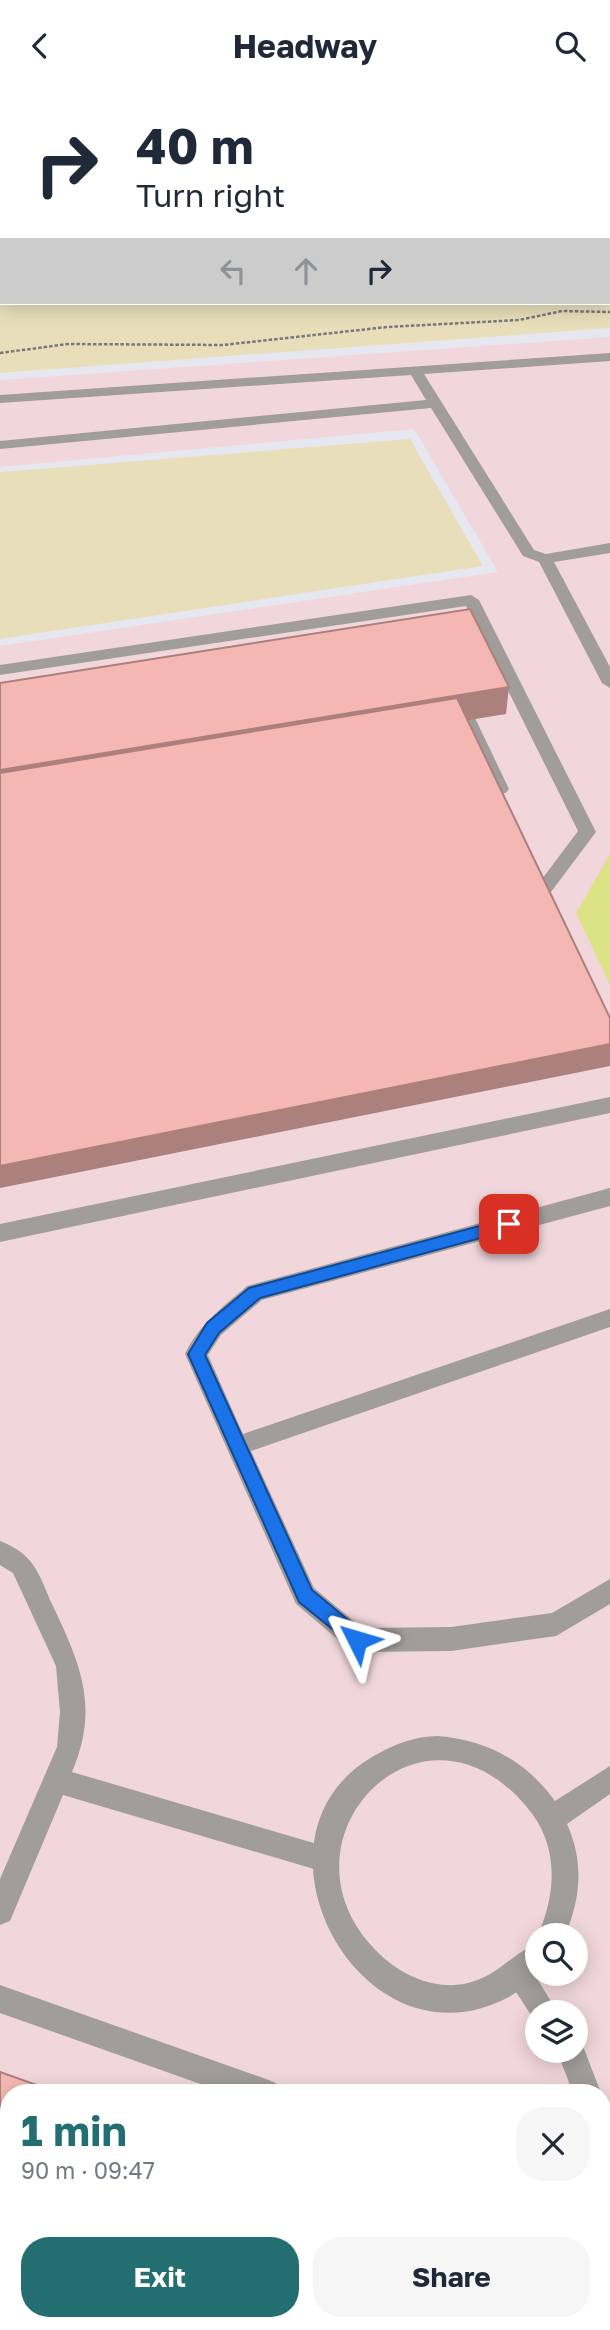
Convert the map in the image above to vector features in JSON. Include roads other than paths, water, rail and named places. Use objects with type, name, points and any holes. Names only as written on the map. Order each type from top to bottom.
[{"type":"street","points":[[0,399],[610,357]]},
{"type":"street","points":[[415,370],[528,553],[545,559],[610,548]]},
{"type":"street","points":[[0,445],[435,403]]},
{"type":"street","points":[[545,559],[610,682]]},
{"type":"street","points":[[0,670],[420,614],[471,600],[587,832],[545,887]]},
{"type":"street","points":[[452,684],[510,811]]},
{"type":"street","points":[[0,1234],[610,1105]]},
{"type":"street","points":[[610,1197],[255,1293],[213,1328],[196,1354],[305,1596],[357,1640],[451,1640],[556,1624],[610,1591]]},
{"type":"street","points":[[237,1445],[610,1318]]},
{"type":"street","points":[[0,1552],[22,1565],[68,1665],[74,1711],[70,1747],[0,1911]]},
{"type":"street","points":[[525,1970],[484,1994],[445,2000],[405,1990],[370,1968],[343,1937],[328,1899],[324,1859],[334,1817],[357,1783],[389,1759],[428,1748],[469,1752],[507,1769],[537,1798],[557,1833],[567,1871],[562,1911],[557,1923]]},
{"type":"street","points":[[550,1820],[610,1779]]},
{"type":"street","points":[[55,1780],[324,1859]]},
{"type":"street","points":[[0,1999],[241,2084]]},
{"type":"street","points":[[576,2063],[584,2084]]}]
